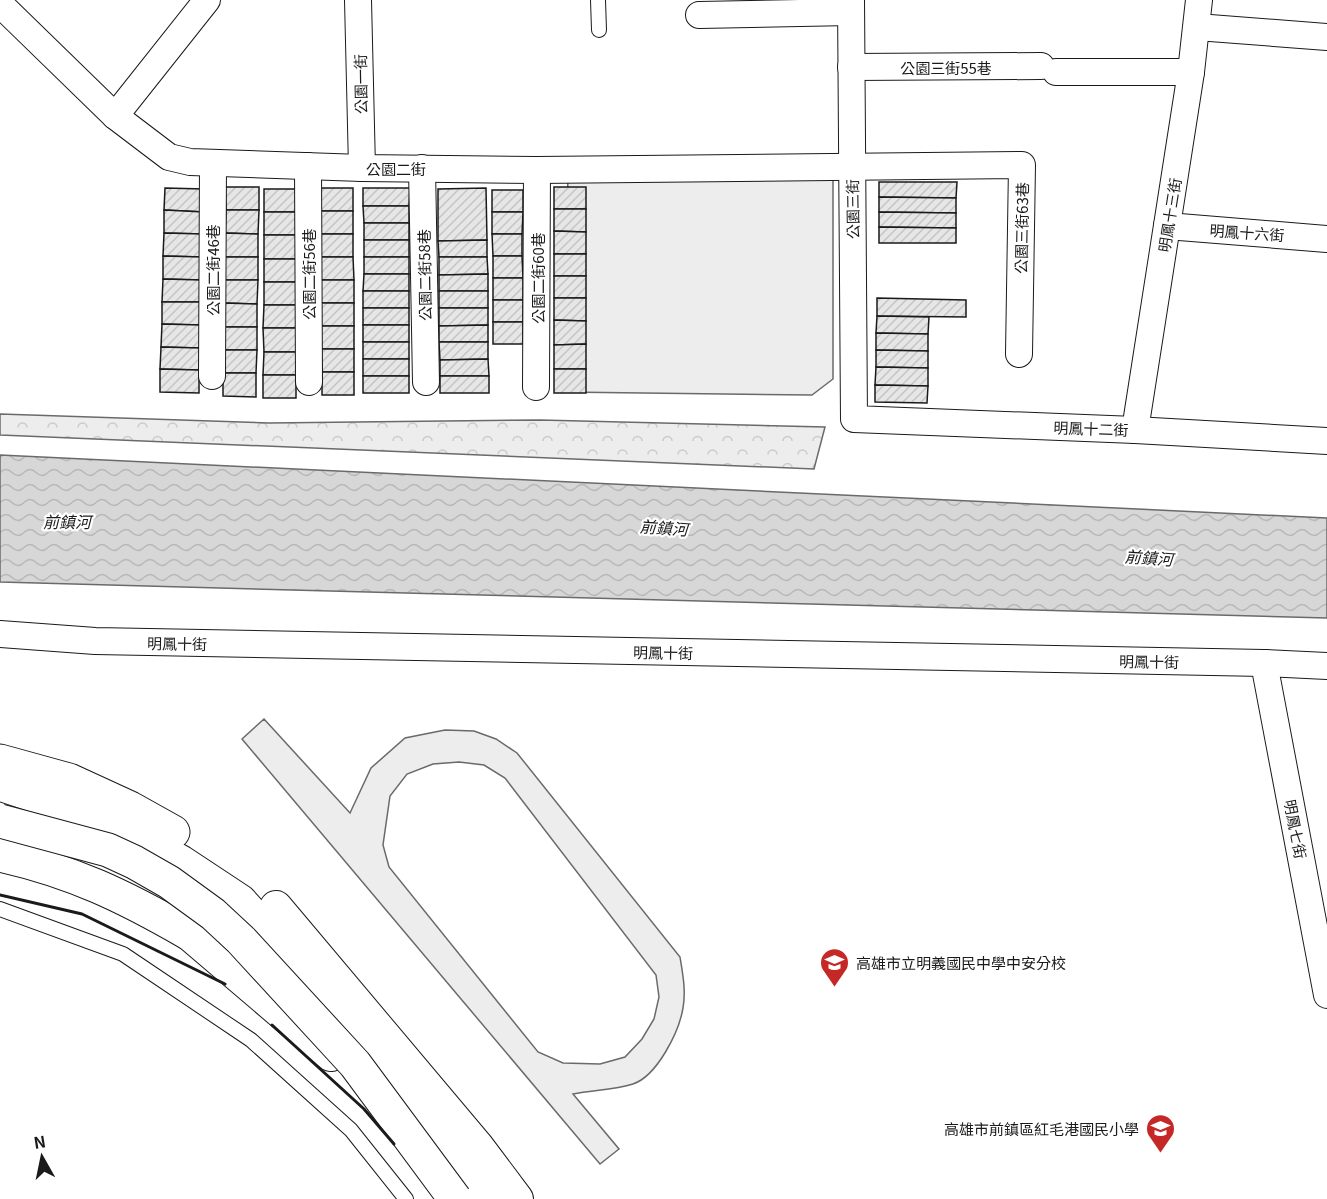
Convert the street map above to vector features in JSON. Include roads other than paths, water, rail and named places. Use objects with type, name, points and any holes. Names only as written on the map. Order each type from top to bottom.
[{"type":"highway","points":[[0,761],[69,780],[130,808],[181,837],[276,907]]},
{"type":"highway","points":[[0,784],[79,812],[135,836],[182,862],[240,901],[367,1041],[481,1199]]},
{"type":"highway","points":[[0,821],[108,850],[169,882],[213,914],[241,940],[355,1064],[455,1199]]},
{"type":"highway","points":[[0,855],[33,862],[112,891],[188,933]]},
{"type":"street","points":[[115,116],[207,0]]},
{"type":"street","name":"公園一街","points":[[358,0],[362,168]]},
{"type":"street","name":"明鳳十三街","points":[[1135,430],[1191,72],[1199,0]]},
{"type":"street","name":"公園二街","points":[[0,4],[115,116],[169,157],[190,162],[362,168],[537,170],[851,167]]},
{"type":"street","points":[[699,15],[851,6]]},
{"type":"street","name":"公園三街","points":[[851,6],[854,419]]},
{"type":"street","points":[[1197,27],[1327,37]]},
{"type":"street","name":"公園三街55巷","points":[[851,67],[1191,72]]},
{"type":"street","name":"公園二街46巷","points":[[212,376],[213,164]]},
{"type":"street","name":"公園三街63巷","points":[[851,167],[1022,165],[1019,354]]},
{"type":"street","name":"公園二街56巷","points":[[308,166],[309,382]]},
{"type":"street","name":"公園二街58巷","points":[[422,168],[426,382]]},
{"type":"street","name":"公園二街60巷","points":[[536,387],[537,170]]},
{"type":"street","name":"明鳳十六街","points":[[1167,226],[1327,239]]},
{"type":"street","name":"明鳳十二街","points":[[854,419],[1135,430],[1327,441]]},
{"type":"street","name":"明鳳十街","points":[[0,634],[94,641],[1327,666]]},
{"type":"street","name":"明鳳七街","points":[[1264,663],[1327,995]]},
{"type":"street","points":[[276,907],[478,1147],[517,1199]]},
{"type":"street","points":[[188,933],[393,1107],[476,1199]]},
{"type":"lane","points":[[598,0],[598,30]]},
{"type":"lane","points":[[0,909],[123,954],[251,1040],[351,1130],[406,1199]]},
{"type":"water","name":"前鎮河","points":[[0,455],[1327,518],[1327,618],[0,582]]},
{"type":"place","name":"高雄市立明義國民中學中安分校","points":[[835,988]]},
{"type":"place","name":"高雄市前鎮區紅毛港國民小學","points":[[1160,1154]]}]
